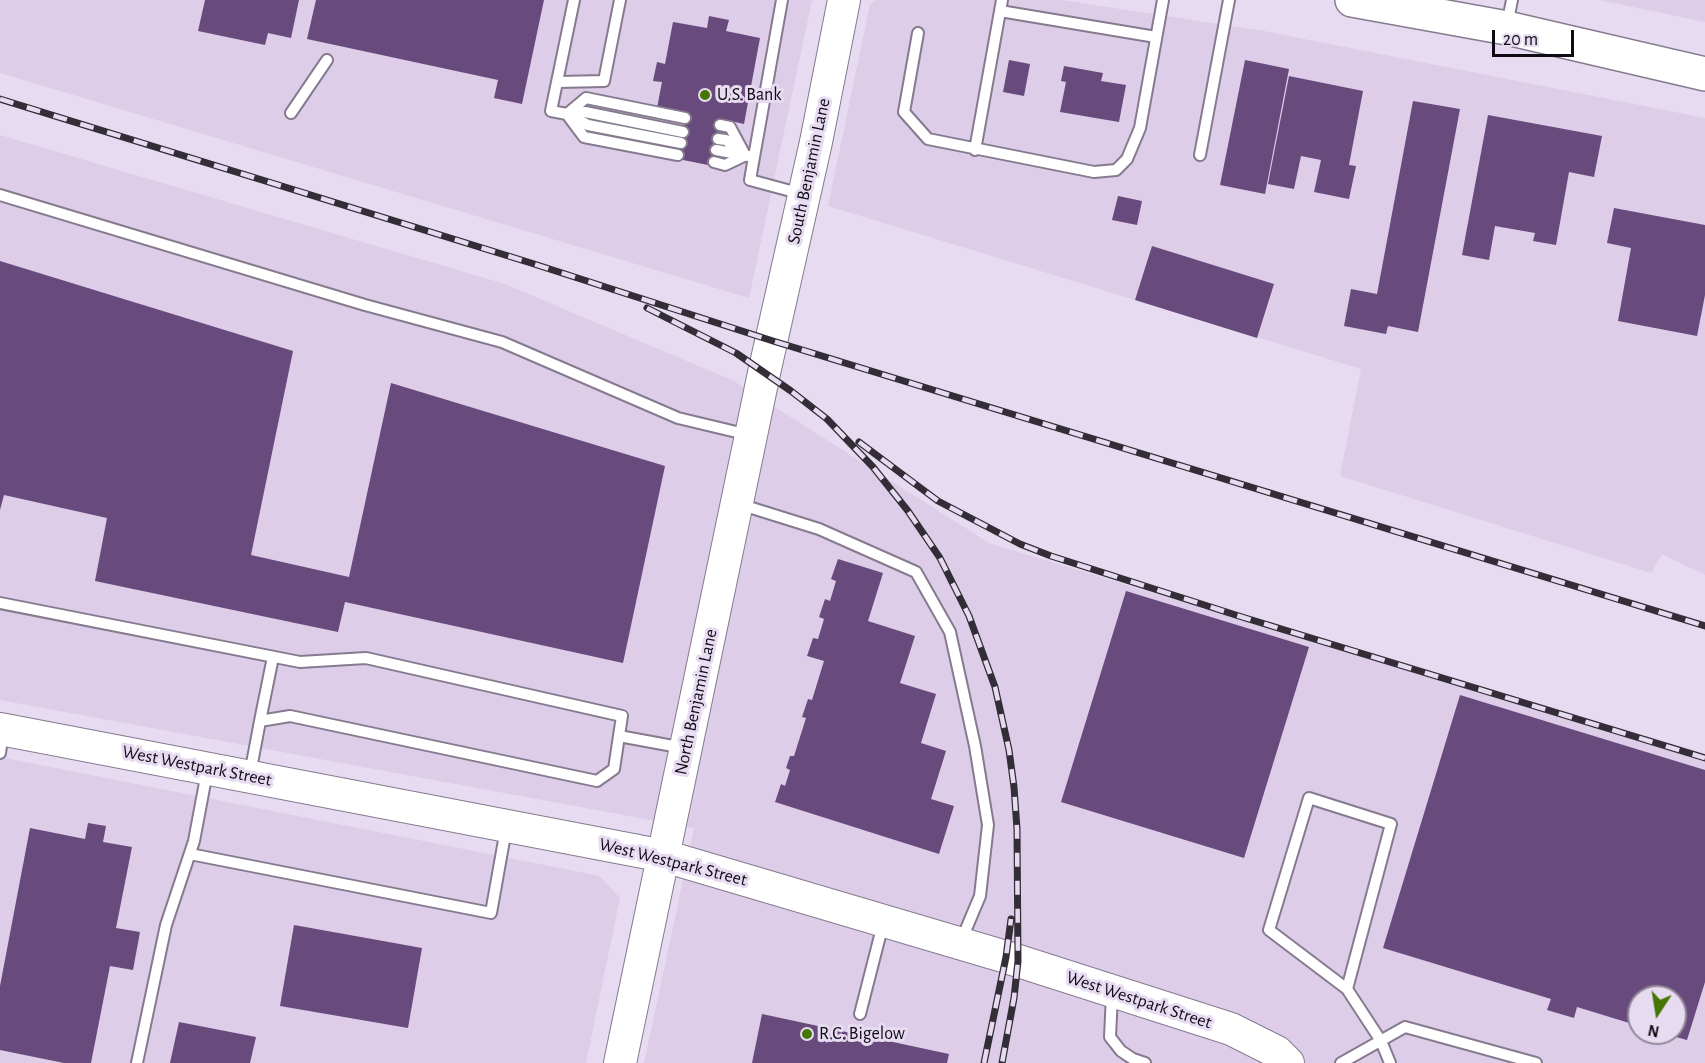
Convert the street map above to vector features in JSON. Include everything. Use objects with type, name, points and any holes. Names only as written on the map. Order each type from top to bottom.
[{"type":"main road","points":[[1352,0],[1509,14],[1705,74]]},
{"type":"street","name":"South Benjamin Lane","points":[[772,341],[844,0]]},
{"type":"street","name":"North Benjamin Lane","points":[[620,1063],[772,341]]},
{"type":"street","name":"West Westpark Street","points":[[1,737],[208,768],[664,856],[960,944],[1231,1029],[1277,1052],[1288,1063]]},
{"type":"lane","points":[[574,0],[552,111],[567,114],[588,125],[681,143]]},
{"type":"lane","points":[[558,82],[604,81],[620,0]]},
{"type":"lane","points":[[782,0],[749,156],[750,180],[804,195]]},
{"type":"lane","points":[[918,33],[904,112],[928,139],[1094,172],[1116,170],[1127,159],[1140,128],[1163,0]]},
{"type":"lane","points":[[1200,154],[1229,0]]},
{"type":"lane","points":[[975,150],[1001,6],[1156,37]]},
{"type":"lane","points":[[291,113],[327,60]]},
{"type":"lane","points":[[567,114],[586,98],[685,118]]},
{"type":"lane","points":[[567,114],[585,112],[683,132]]},
{"type":"lane","points":[[567,114],[584,137],[678,155]]},
{"type":"lane","points":[[720,125],[730,127],[749,156]]},
{"type":"lane","points":[[717,144],[749,156]]},
{"type":"lane","points":[[714,162],[725,165],[749,156]]},
{"type":"lane","points":[[0,195],[365,305],[502,342],[678,418],[752,436]]},
{"type":"lane","points":[[738,504],[819,529],[916,572],[950,632],[975,746],[988,825],[980,896],[960,944]]},
{"type":"lane","points":[[0,603],[300,662],[366,657],[622,716],[614,770],[597,781],[290,716],[260,721]]},
{"type":"lane","points":[[249,776],[273,657]]},
{"type":"lane","points":[[619,736],[686,748]]},
{"type":"lane","points":[[137,1063],[166,925],[194,841],[208,768]]},
{"type":"lane","points":[[1347,989],[1391,824],[1309,798],[1269,930],[1347,989],[1381,1041],[1390,1063]]},
{"type":"lane","points":[[190,854],[491,913],[507,825]]},
{"type":"lane","points":[[860,1014],[884,921]]},
{"type":"lane","points":[[1112,991],[1110,1037],[1121,1051],[1145,1063]]},
{"type":"lane","points":[[1341,1063],[1405,1028],[1536,1063]]},
{"type":"shaded area","points":[[0,0],[812,0],[749,298],[0,73]]},
{"type":"shaded area","points":[[876,0],[1062,0],[1264,31],[1705,118],[1705,575],[1662,554],[1651,573],[1340,476],[1361,369],[828,206],[870,4]]},
{"type":"shaded area","points":[[1599,0],[1705,0],[1705,22]]},
{"type":"shaded area","points":[[0,135],[505,284],[734,381],[989,543],[1705,761],[1705,1063],[644,1063],[694,828],[0,700]]},
{"type":"shaded area","points":[[0,757],[600,876],[620,898],[586,1063],[0,1063]]},
{"type":"building","points":[[205,0],[299,0],[291,38],[268,33],[265,45],[198,31]]},
{"type":"building","points":[[316,0],[544,0],[522,104],[494,98],[498,80],[307,39]]},
{"type":"building","name":"U.S. Bank","points":[[709,16],[729,20],[726,31],[760,38],[744,124],[722,119],[713,166],[678,159],[686,113],[657,108],[662,82],[653,81],[657,62],[665,64],[673,22],[707,28]]},
{"type":"building","points":[[1009,60],[1030,64],[1024,96],[1003,92]]},
{"type":"building","points":[[1245,60],[1289,69],[1265,194],[1220,185]]},
{"type":"building","points":[[1064,66],[1103,73],[1101,81],[1126,85],[1119,122],[1060,112],[1066,82],[1061,81]]},
{"type":"building","points":[[1289,76],[1363,91],[1349,165],[1356,166],[1349,199],[1314,192],[1321,160],[1301,156],[1294,189],[1268,184]]},
{"type":"building","points":[[1413,101],[1460,109],[1418,332],[1388,326],[1386,334],[1344,326],[1351,289],[1377,294]]},
{"type":"building","points":[[1488,115],[1602,136],[1594,177],[1569,172],[1556,245],[1533,241],[1535,233],[1495,226],[1489,260],[1462,255]]},
{"type":"building","points":[[1118,196],[1142,201],[1137,225],[1112,220]]},
{"type":"building","points":[[1614,208],[1705,225],[1705,295],[1697,336],[1618,321],[1631,248],[1607,243]]},
{"type":"building","points":[[1152,246],[1274,284],[1257,338],[1135,300]]},
{"type":"building","points":[[0,261],[293,351],[251,555],[349,577],[391,383],[665,466],[623,663],[345,602],[338,632],[95,581],[107,518],[4,495],[0,510]]},
{"type":"building","points":[[838,559],[883,573],[868,621],[915,636],[900,683],[936,694],[921,743],[946,751],[931,799],[954,806],[939,854],[775,802],[781,784],[785,786],[790,770],[786,768],[790,756],[794,756],[806,718],[802,717],[808,699],[812,700],[824,661],[807,656],[813,638],[818,639],[824,619],[819,617],[825,599],[830,601],[836,581],[831,579]]},
{"type":"building","points":[[1126,591],[1309,647],[1244,858],[1061,802]]},
{"type":"building","points":[[1460,695],[1705,770],[1705,982],[1687,1040],[1687,985],[1627,985],[1627,1022],[1577,1007],[1574,1018],[1547,1010],[1551,999],[1383,948]]},
{"type":"building","points":[[88,823],[106,826],[103,842],[132,847],[116,928],[140,932],[133,970],[110,966],[91,1063],[64,1063],[0,1050],[0,986],[30,828],[85,839]]},
{"type":"building","points":[[294,925],[422,948],[408,1028],[280,1006]]},
{"type":"building","name":"R.C. Bigelow","points":[[762,1014],[949,1054],[947,1063],[752,1063]]},
{"type":"building","points":[[179,1022],[256,1037],[250,1063],[170,1063]]},
{"type":"railway","points":[[0,99],[531,263],[773,341],[1705,626]]},
{"type":"railway","points":[[647,308],[736,353],[827,419],[873,467],[908,511],[940,558],[969,616],[995,687],[1009,750],[1014,787],[1017,829],[1018,961],[1002,1063]]},
{"type":"railway","points":[[859,442],[938,501],[1020,544],[1051,556],[1242,617],[1705,758]]},
{"type":"railway","points":[[984,1063],[1006,957],[1011,919]]},
{"type":"place","name":"U.S. Bank","points":[[705,95]]},
{"type":"place","name":"R.C. Bigelow","points":[[807,1034]]}]
